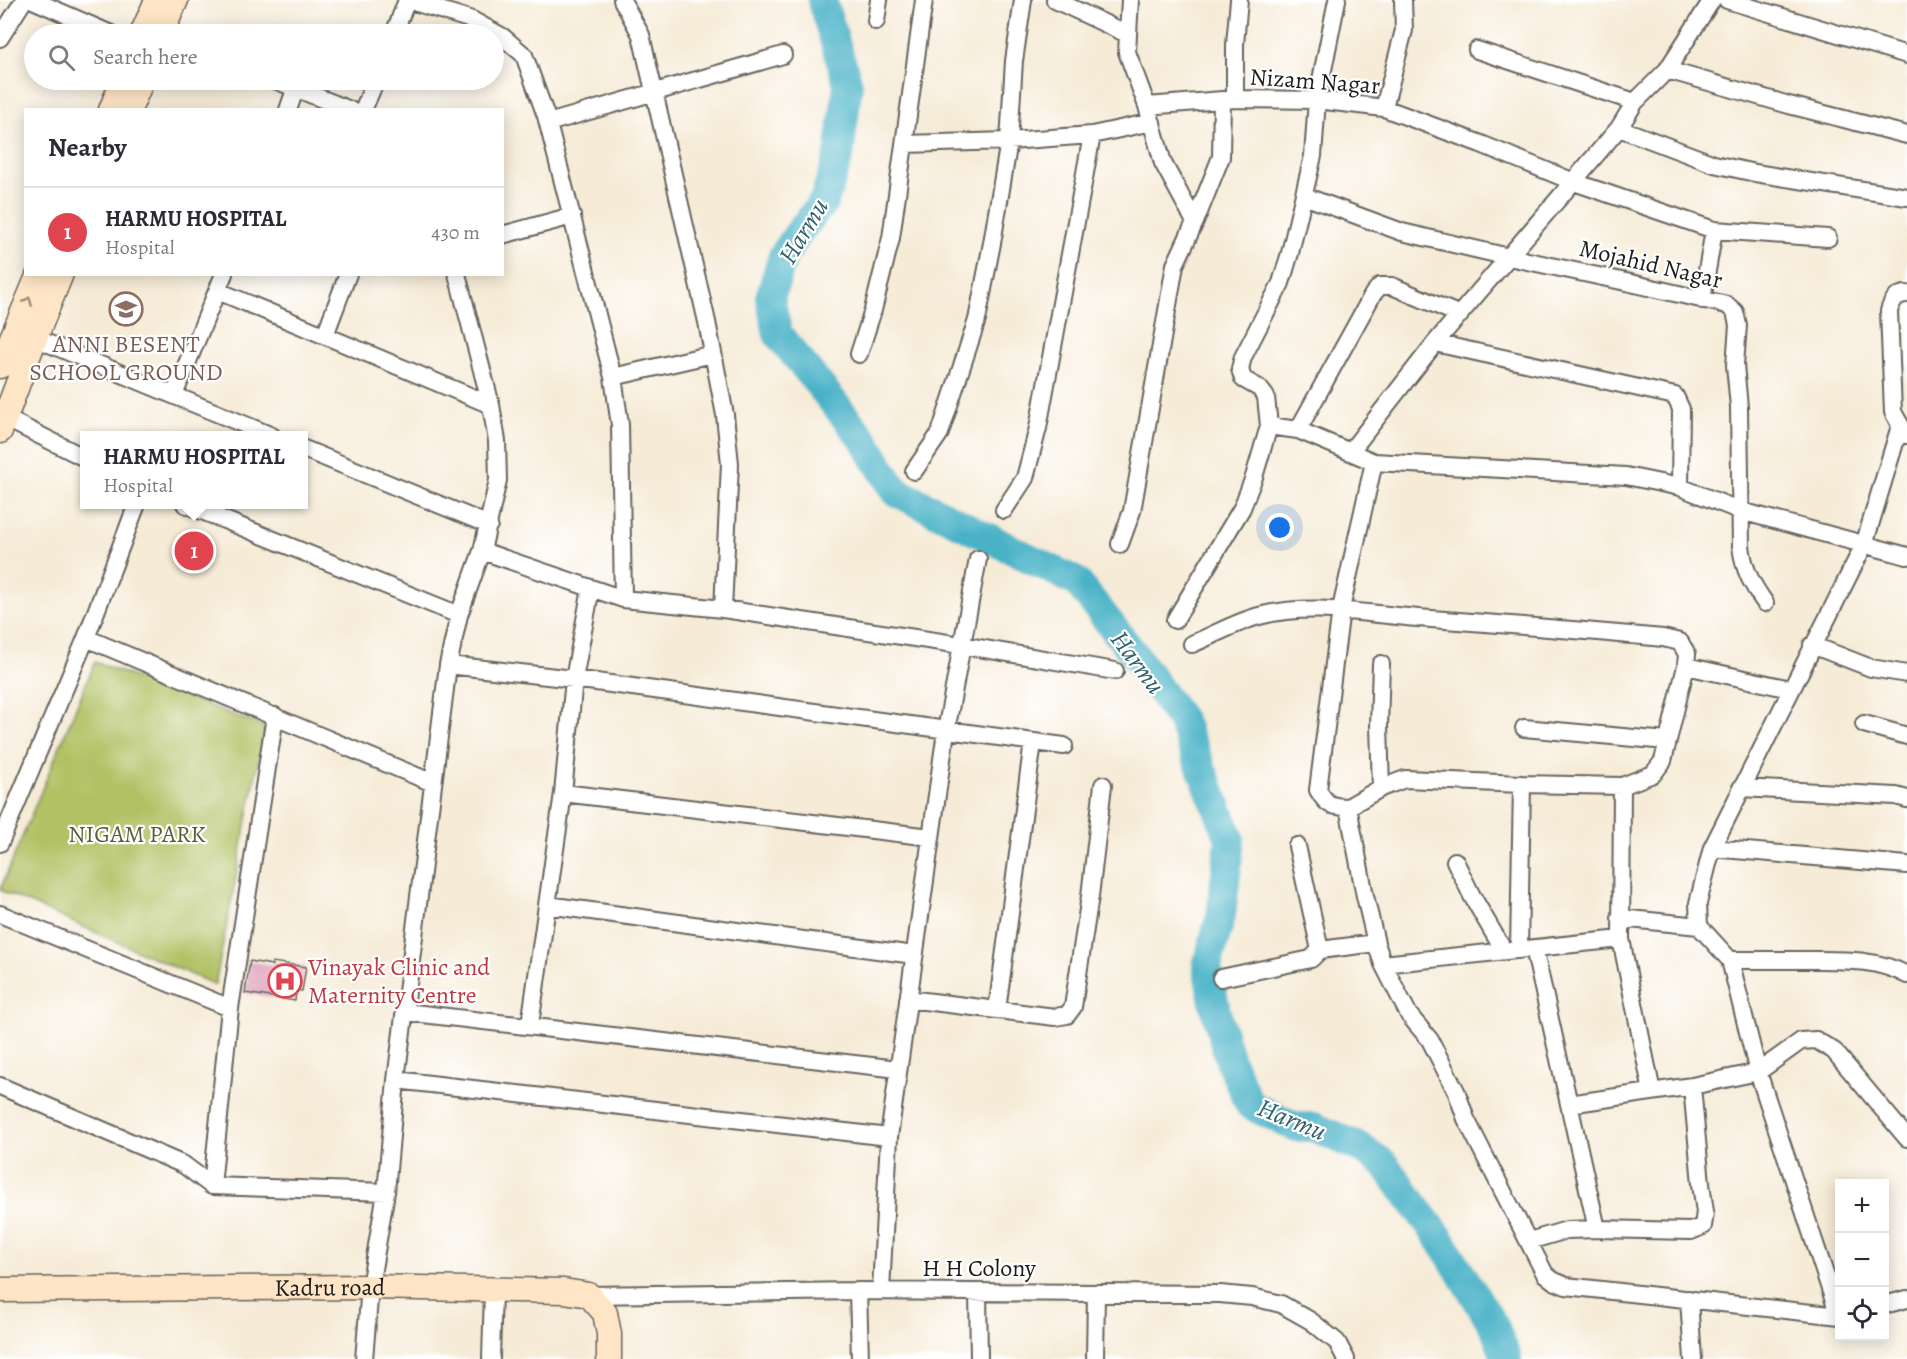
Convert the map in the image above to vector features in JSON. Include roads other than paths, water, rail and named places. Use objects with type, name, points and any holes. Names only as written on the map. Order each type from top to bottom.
[{"type":"main road","points":[[146,24],[157,0]]},
{"type":"main road","points":[[165,24],[176,0]]},
{"type":"main road","points":[[112,108],[119,90]]},
{"type":"main road","points":[[130,108],[138,90]]},
{"type":"main road","points":[[0,366],[38,276]]},
{"type":"main road","points":[[3,424],[60,276]]},
{"type":"main road","name":"Kadru road","points":[[0,1290],[370,1287],[564,1291],[589,1295]]},
{"type":"main road","points":[[589,1295],[605,1312],[609,1334],[609,1359]]},
{"type":"street","points":[[0,38],[24,0]]},
{"type":"street","points":[[33,0],[88,24]]},
{"type":"street","points":[[398,24],[408,0],[479,24]]},
{"type":"street","points":[[622,0],[641,35],[725,415],[730,464],[723,609]]},
{"type":"street","points":[[876,21],[879,0]]},
{"type":"street","points":[[859,354],[891,238],[924,0]]},
{"type":"street","points":[[914,471],[940,433],[977,320],[1009,141],[1014,61],[1023,0]]},
{"type":"street","points":[[1055,0],[1127,34]]},
{"type":"street","points":[[1130,0],[1127,52],[1163,163],[1195,222]]},
{"type":"street","points":[[1120,543],[1132,511],[1175,265],[1221,157],[1239,0]]},
{"type":"street","points":[[1175,620],[1242,508],[1269,426],[1266,397],[1259,388],[1243,379],[1240,369],[1243,357],[1281,283],[1290,253],[1313,156],[1317,100],[1337,0]]},
{"type":"street","points":[[1384,108],[1404,30],[1403,0]]},
{"type":"street","points":[[1350,452],[1435,343],[1574,183],[1619,128],[1635,102],[1667,70],[1712,0]]},
{"type":"street","points":[[1727,0],[1907,55]]},
{"type":"street","points":[[504,38],[524,55],[548,123],[612,377],[620,425],[622,599]]},
{"type":"street","points":[[1477,50],[1635,102]]},
{"type":"street","points":[[548,123],[783,55]]},
{"type":"street","points":[[1667,70],[1789,105],[1907,135]]},
{"type":"street","points":[[289,108],[295,90]]},
{"type":"street","points":[[303,90],[345,108]]},
{"type":"street","points":[[364,108],[371,90]]},
{"type":"street","name":"Nizam Nagar","points":[[904,144],[1009,141],[1092,135],[1149,114],[1229,99],[1317,100],[1384,108],[1481,144],[1574,183],[1714,230],[1828,237]]},
{"type":"street","points":[[1619,128],[1714,164],[1755,173],[1907,197]]},
{"type":"street","points":[[1004,510],[1025,478],[1038,428],[1092,135]]},
{"type":"street","name":"Mojahid Nagar","points":[[1304,196],[1402,232],[1727,305],[1735,312],[1738,324],[1735,365],[1739,407],[1741,546],[1744,565],[1750,581],[1765,603]]},
{"type":"street","points":[[504,234],[572,216]]},
{"type":"street","points":[[1702,300],[1714,230]]},
{"type":"street","points":[[174,395],[223,276]]},
{"type":"street","points":[[325,335],[347,276]]},
{"type":"street","points":[[364,1359],[370,1287],[386,1192],[396,1080],[448,665],[459,615],[482,551],[498,480],[497,441],[491,405],[458,276]]},
{"type":"street","points":[[1298,430],[1373,294],[1380,286],[1392,286],[1460,315]]},
{"type":"street","points":[[218,291],[491,405]]},
{"type":"street","points":[[1835,1304],[1758,1072],[1730,960],[1699,926],[1698,903],[1712,848],[1864,545],[1904,431],[1893,412],[1899,382],[1889,311],[1893,301],[1900,294],[1907,294]]},
{"type":"street","points":[[35,338],[262,431]]},
{"type":"street","points":[[1435,343],[1675,396],[1681,409],[1680,487]]},
{"type":"street","points":[[612,377],[713,354]]},
{"type":"street","points":[[3,424],[80,456]]},
{"type":"street","points":[[1269,426],[1298,430],[1374,462],[1626,476],[1680,487],[1741,511],[1907,556]]},
{"type":"street","points":[[308,451],[489,525]]},
{"type":"street","points":[[1192,644],[1259,616],[1300,610],[1341,609],[1663,638],[1680,642],[1687,654],[1686,666],[1663,761],[1653,774],[1622,786],[1405,779],[1381,788],[1348,807],[1332,806],[1324,800],[1318,790],[1341,609],[1374,462]]},
{"type":"street","points":[[0,843],[86,638],[135,509]]},
{"type":"street","points":[[197,509],[459,615]]},
{"type":"street","points":[[482,551],[622,599],[723,609],[1115,670]]},
{"type":"street","points":[[881,1291],[889,1137],[898,1068],[946,730],[978,558]]},
{"type":"street","points":[[530,1025],[563,793],[573,679],[591,588]]},
{"type":"street","points":[[86,638],[434,783]]},
{"type":"street","points":[[1812,645],[1871,668],[1907,674]]},
{"type":"street","points":[[1381,664],[1379,726],[1381,788]]},
{"type":"street","points":[[448,665],[573,679],[1064,746]]},
{"type":"street","points":[[1686,666],[1790,689]]},
{"type":"street","points":[[212,1186],[230,1008],[275,716]]},
{"type":"street","points":[[1864,724],[1907,736]]},
{"type":"street","points":[[1524,728],[1667,741]]},
{"type":"street","points":[[997,1010],[1033,742]]},
{"type":"street","points":[[1522,784],[1519,950],[1569,1104],[1597,1229]]},
{"type":"street","points":[[908,999],[1055,1017],[1067,1015],[1073,1006],[1090,896],[1103,785]]},
{"type":"street","points":[[1622,786],[1621,939],[1652,1092]]},
{"type":"street","points":[[1741,788],[1896,796],[1907,799]]},
{"type":"street","points":[[563,793],[931,837]]},
{"type":"street","points":[[1348,807],[1376,943],[1383,964],[1409,1015],[1430,1040],[1441,1061],[1457,1093],[1466,1119],[1545,1274],[1566,1286],[1835,1316]]},
{"type":"street","points":[[1297,846],[1320,950]]},
{"type":"street","points":[[1712,848],[1907,865]]},
{"type":"street","points":[[1455,861],[1472,896],[1519,950]]},
{"type":"street","points":[[547,904],[914,955]]},
{"type":"street","points":[[0,914],[230,1008]]},
{"type":"street","points":[[1620,918],[1699,926]]},
{"type":"street","points":[[1383,964],[1621,939]]},
{"type":"street","points":[[1221,978],[1311,959],[1320,950],[1376,943]]},
{"type":"street","points":[[1730,960],[1873,962],[1894,968],[1907,975]]},
{"type":"street","points":[[405,1012],[898,1068]]},
{"type":"street","points":[[1569,1104],[1692,1086],[1758,1072],[1801,1041],[1816,1040],[1834,1051],[1907,1138]]},
{"type":"street","points":[[396,1080],[889,1137]]},
{"type":"street","points":[[0,1086],[184,1165],[212,1186],[386,1192]]},
{"type":"street","points":[[1529,1241],[1567,1230],[1691,1231],[1703,1226],[1705,1212],[1692,1086]]},
{"type":"street","points":[[491,1359],[493,1289]]},
{"type":"street","points":[[858,1291],[860,1359]]},
{"type":"street","name":"H H Colony","points":[[589,1295],[858,1291],[1220,1294],[1252,1297],[1281,1304],[1311,1321],[1337,1342],[1346,1359]]},
{"type":"street","points":[[978,1292],[979,1359]]},
{"type":"street","points":[[1095,1359],[1096,1293]]},
{"type":"street","points":[[1689,1299],[1693,1359]]},
{"type":"street","points":[[1889,1304],[1907,1299]]},
{"type":"waterway","name":"Harmu","points":[[822,0],[848,84],[839,155],[824,201],[783,256],[770,298],[778,334],[864,440],[895,491],[1077,582],[1134,654],[1182,721],[1230,839],[1221,915],[1207,966],[1216,1012],[1230,1061],[1250,1105],[1296,1127],[1314,1127],[1361,1148],[1383,1163],[1438,1236],[1495,1328],[1507,1359]]},
{"type":"place","name":"ANNI BESENT SCHOOL GROUND","points":[[126,309]]},
{"type":"place","name":"HARMU HOSPITAL","points":[[194,551]]},
{"type":"place","name":"Vinayak Clinic and Maternity Centre","points":[[285,981]]},
{"type":"park label","name":"NIGAM PARK","points":[[137,834]]}]
